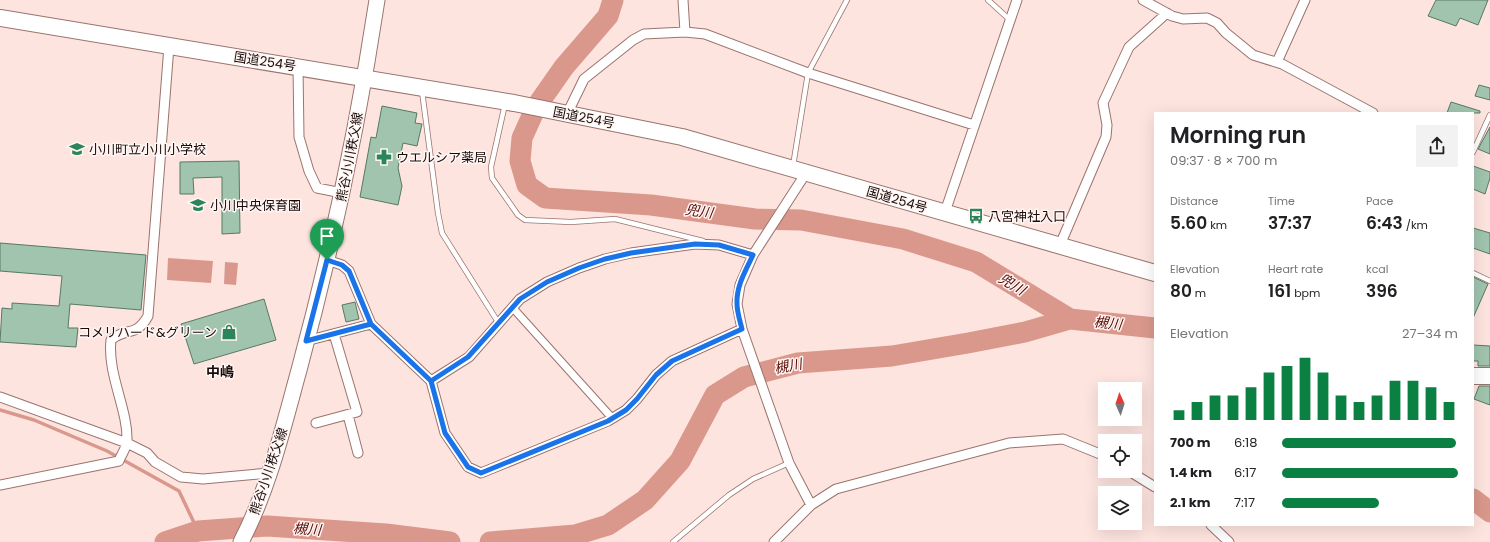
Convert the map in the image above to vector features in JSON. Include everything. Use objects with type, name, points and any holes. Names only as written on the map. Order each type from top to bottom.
[{"type":"highway","name":"国道254号","points":[[0,18],[510,103],[682,137],[799,172],[945,212],[1154,273]]},
{"type":"highway","points":[[1474,376],[1490,376]]},
{"type":"main road","name":"熊谷小川秩父線","points":[[241,542],[267,479],[327,260],[342,193],[364,79],[376,1]]},
{"type":"street","points":[[684,0],[685,32]]},
{"type":"street","points":[[945,212],[1017,0]]},
{"type":"street","points":[[1143,0],[1167,13],[1183,19],[1208,18],[1217,23],[1226,33],[1253,55],[1277,62],[1371,112]]},
{"type":"street","points":[[1277,62],[1305,0]]},
{"type":"street","points":[[1060,245],[1106,138],[1107,125],[1103,103],[1129,47],[1167,13]]},
{"type":"street","points":[[564,114],[584,79],[633,40],[644,34],[685,32],[705,34],[808,73],[974,125]]},
{"type":"street","points":[[0,485],[119,461],[127,443],[111,362],[111,340],[116,335],[135,331],[143,326],[148,316],[169,46]]},
{"type":"street","points":[[298,67],[299,137],[309,171],[317,188],[342,193]]},
{"type":"street","points":[[799,172],[785,208],[756,252],[740,285],[737,304],[743,331],[789,464],[811,505]]},
{"type":"street","points":[[431,381],[468,357],[520,299],[547,282],[605,259],[695,244],[719,245],[756,252]]},
{"type":"street","points":[[327,260],[342,265],[349,271],[371,324],[431,381],[445,433],[468,467],[481,473],[612,418],[626,410],[656,375],[672,361],[743,331]]},
{"type":"street","points":[[512,307],[612,418]]},
{"type":"street","points":[[306,341],[371,324]]},
{"type":"street","points":[[316,423],[357,412],[334,334]]},
{"type":"street","points":[[0,397],[127,443],[147,453],[155,462],[181,477],[203,479],[267,479]]},
{"type":"street","points":[[348,414],[358,453]]},
{"type":"street","points":[[774,542],[811,505],[836,489],[1009,443],[1063,439],[1098,453]]},
{"type":"street","points":[[1140,478],[1154,486]]},
{"type":"street","points":[[1212,526],[1228,542]]},
{"type":"lane","points":[[799,172],[808,73],[847,0]]},
{"type":"lane","points":[[988,0],[1010,20]]},
{"type":"lane","points":[[422,89],[438,213],[442,233],[498,322]]},
{"type":"lane","points":[[510,103],[491,167],[492,178],[518,215],[525,220],[571,222],[615,219],[719,245]]},
{"type":"lane","points":[[1474,150],[1490,115]]},
{"type":"lane","points":[[1474,273],[1490,281]]},
{"type":"lane","points":[[673,542],[729,495],[753,479],[789,464]]},
{"type":"shaded area","points":[[168,258],[213,261],[211,283],[167,280]]},
{"type":"shaded area","points":[[225,262],[238,263],[236,285],[224,284]]},
{"type":"building","points":[[1436,0],[1488,0],[1478,25],[1460,18],[1456,26],[1428,16]]},
{"type":"building","points":[[1479,85],[1490,88],[1490,100],[1475,96]]},
{"type":"building","points":[[1451,102],[1480,111],[1480,113],[1474,112],[1447,112]]},
{"type":"building","name":"ウエルシア薬局","points":[[382,106],[417,113],[415,123],[422,124],[417,146],[403,143],[398,168],[402,186],[398,205],[360,197],[371,137],[376,138]]},
{"type":"building","points":[[1490,127],[1490,154],[1478,149]]},
{"type":"building","points":[[239,161],[240,233],[222,234],[222,177],[193,178],[194,194],[180,194],[180,162]]},
{"type":"building","points":[[1474,166],[1490,172],[1490,178],[1485,194],[1474,189]]},
{"type":"building","points":[[1474,228],[1490,233],[1490,254],[1474,248]]},
{"type":"building","points":[[0,243],[146,255],[141,310],[70,304],[68,328],[78,328],[76,347],[0,342],[2,308],[12,309],[12,303],[59,306],[62,276],[0,271]]},
{"type":"building","points":[[1474,277],[1488,284],[1474,316]]},
{"type":"building","name":"コメリハード&グリーン","points":[[264,299],[276,340],[194,364],[181,324]]},
{"type":"building","points":[[355,302],[359,319],[346,322],[342,305]]},
{"type":"building","points":[[1474,345],[1490,346],[1490,366],[1478,366],[1478,361],[1474,361]]},
{"type":"building","points":[[1479,386],[1490,386],[1490,405],[1474,399]]},
{"type":"waterway","name":"兜川","points":[[613,0],[608,16],[564,67],[536,107],[522,138],[520,161],[527,185],[545,198],[651,205],[755,219],[801,220],[903,239],[976,262],[1070,319]]},
{"type":"waterway","name":"槻川","points":[[490,542],[575,535],[608,525],[645,500],[680,461],[715,395],[744,377],[798,363],[892,356],[968,343],[1025,332],[1070,319],[1154,328]]},
{"type":"waterway","points":[[0,410],[34,420],[107,451],[179,491],[198,531]]},
{"type":"waterway","name":"槻川","points":[[1474,500],[1490,512]]},
{"type":"waterway","name":"槻川","points":[[165,542],[198,531],[267,526],[386,534],[450,542]]},
{"type":"waterway","points":[[385,542],[386,534]]},
{"type":"place","name":"小川町立小川小学校","points":[[77,149]]},
{"type":"place","name":"ウエルシア薬局","points":[[384,157]]},
{"type":"place","name":"小川中央保育園","points":[[198,205]]},
{"type":"place","name":"八宮神社入口","points":[[976,216]]},
{"type":"place","name":"コメリハード&グリーン","points":[[229,332]]},
{"type":"district","name":"中嶋","points":[[220,372]]},
{"type":"route","points":[[327,260],[306,341],[371,324],[431,381],[445,433],[468,467],[481,473],[608,421],[626,410],[656,375],[672,361],[742,329],[737,304],[738,294],[740,285],[753,255],[719,245],[695,244],[631,253],[605,259],[579,268],[547,282],[520,299],[468,357],[431,381],[401,352],[371,324],[349,271],[342,265],[327,260]]}]
